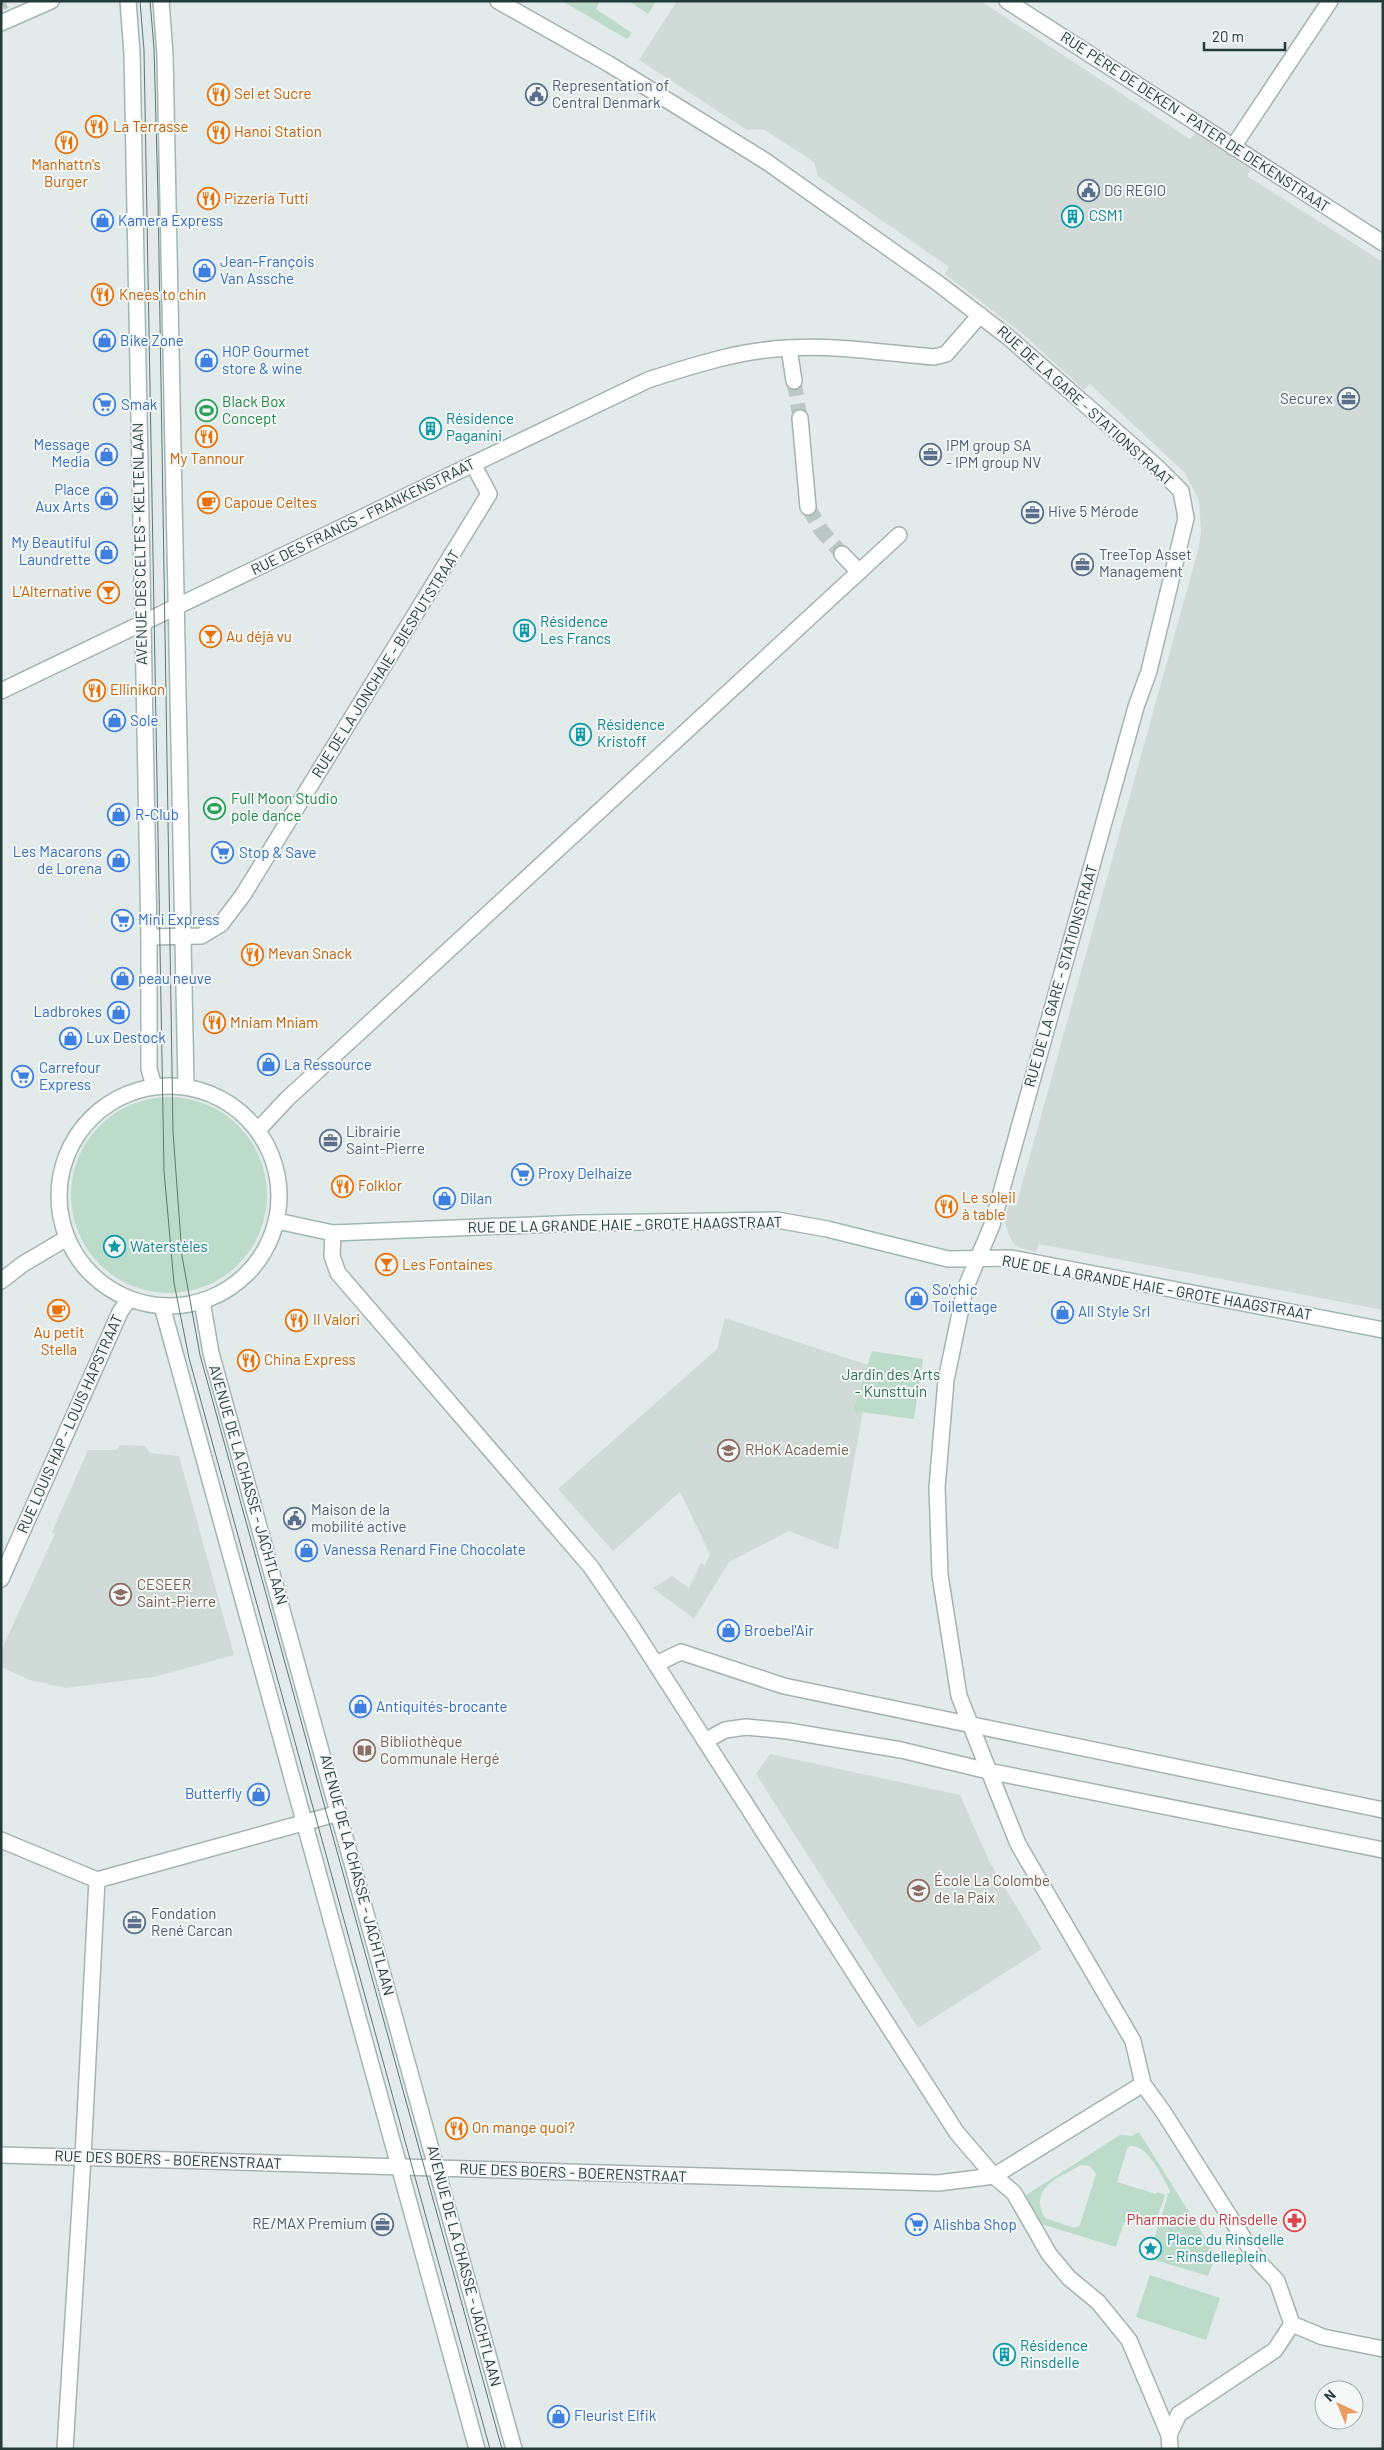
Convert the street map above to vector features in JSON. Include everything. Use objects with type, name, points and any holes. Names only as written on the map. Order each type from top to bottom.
[{"type":"street","points":[[1,23],[51,1]]},
{"type":"street","name":"AVENUE DES CELTES - KELTENLAAN","points":[[128,1],[132,53],[149,937],[149,1069],[154,1086]]},
{"type":"street","points":[[161,1],[165,55],[186,1086]]},
{"type":"street","name":"RUE DE LA GARE - STATIONSTRAAT","points":[[498,1],[610,64],[767,162],[980,315],[1008,337],[1158,468],[1180,491],[1186,518],[1149,671],[1136,707],[1068,946],[992,1225],[966,1289],[946,1380],[937,1487],[940,1575],[959,1696],[1018,1844],[1133,2041],[1143,2084]]},
{"type":"street","name":"RUE PÈRE DE DEKEN - PATER DE DEKENSTRAAT","points":[[1008,1],[1383,243]]},
{"type":"street","points":[[1233,147],[1330,1]]},
{"type":"street","name":"RUE DES FRANCS - FRANKENSTRAAT","points":[[1,691],[142,625],[648,380],[703,362],[789,348],[835,348],[934,357],[946,354],[980,315]]},
{"type":"street","points":[[789,348],[794,381]]},
{"type":"street","points":[[800,418],[808,508]]},
{"type":"street","name":"RUE DE LA JONCHAIE - BIESPUTSTRAAT","points":[[149,937],[201,936],[221,924],[238,902],[411,624],[489,494],[473,464]]},
{"type":"street","points":[[258,1130],[294,1093],[899,535]]},
{"type":"street","points":[[842,554],[859,572]]},
{"type":"street","points":[[154,1086],[195,1087],[225,1100],[238,1109],[258,1130],[269,1149],[277,1174],[279,1205],[277,1220],[264,1252],[254,1266],[228,1289],[202,1301],[179,1306],[162,1306],[129,1299],[116,1293],[92,1275],[73,1252],[60,1215],[59,1183],[62,1166],[76,1136],[87,1122],[113,1100],[128,1093],[154,1086]]},
{"type":"street","name":"RUE DE LA GRANDE HAIE - GROTE HAAGSTRAAT","points":[[277,1220],[333,1233],[580,1223],[777,1220],[827,1229],[948,1259],[1011,1258],[1383,1330]]},
{"type":"street","points":[[333,1233],[332,1256],[338,1273],[591,1567],[656,1664],[957,2133],[994,2176],[1014,2193],[1049,2254],[1069,2278],[1098,2302],[1129,2340],[1170,2442]]},
{"type":"street","points":[[1,1281],[23,1264],[67,1238]]},
{"type":"street","name":"RUE LOUIS HAP - LOUIS HAPSTRAAT","points":[[1,1579],[120,1312],[129,1299]]},
{"type":"street","name":"AVENUE DE LA CHASSE - JACHTLAAN","points":[[202,1301],[212,1353],[514,2449]]},
{"type":"street","points":[[162,1306],[477,2449]]},
{"type":"street","points":[[656,1664],[681,1652],[784,1686],[1383,1810]]},
{"type":"street","points":[[705,1741],[725,1730],[746,1727],[900,1750],[988,1770],[1383,1850]]},
{"type":"street","points":[[1,1840],[97,1880],[339,1814]]},
{"type":"street","points":[[65,2449],[83,2157],[97,1880]]},
{"type":"street","points":[[994,2176],[1143,2084],[1164,2113],[1258,2261],[1277,2280],[1292,2324],[1323,2337],[1383,2349]]},
{"type":"street","name":"RUE DES BOERS - BOERENSTRAAT","points":[[1,2155],[938,2183],[994,2176]]},
{"type":"street","points":[[1170,2442],[1179,2414],[1275,2350],[1292,2324]]},
{"type":"shaded area","points":[[677,1],[981,1],[1190,139],[1195,133],[1251,169],[1247,176],[1383,262],[1383,1310],[1039,1244],[1036,1252],[1015,1245],[1010,1238],[1005,1223],[1007,1212],[1009,1205],[1016,1206],[1199,547],[1201,531],[1199,500],[1185,473],[1090,384],[1084,390],[1024,335],[945,274],[949,267],[818,176],[814,162],[763,129],[747,130],[639,60]]},
{"type":"shaded area","name":"RHoK Academie","points":[[725,1318],[868,1365],[853,1410],[863,1411],[838,1550],[789,1531],[729,1562],[694,1619],[653,1588],[672,1576],[689,1588],[701,1563],[705,1565],[710,1554],[680,1492],[613,1551],[558,1489],[717,1349]]},
{"type":"shaded area","name":"CESEER Saint-Pierre","points":[[120,1445],[145,1446],[150,1453],[179,1456],[234,1655],[154,1677],[66,1688],[30,1680],[1,1667],[1,1653],[5,1642],[55,1534],[52,1532],[88,1450],[116,1450]]},
{"type":"shaded area","name":"École La Colombe de la Paix","points":[[770,1754],[960,1795],[990,1863],[1042,1949],[918,2028],[756,1774]]},
{"type":"green space","points":[[562,1],[600,1],[596,9],[632,33],[627,39]]},
{"type":"green space","points":[[629,1],[656,1],[648,14]]},
{"type":"green space","points":[[169,1097],[188,1099],[206,1105],[223,1114],[238,1126],[250,1141],[259,1158],[265,1176],[267,1195],[265,1214],[259,1232],[250,1249],[238,1264],[223,1276],[206,1285],[188,1291],[169,1293],[150,1291],[132,1285],[115,1276],[100,1264],[88,1249],[79,1232],[73,1214],[71,1195],[73,1176],[79,1158],[88,1141],[100,1126],[115,1114],[132,1105],[150,1099]]},
{"type":"green space","name":"Jardin des Arts - Kunsttuin","points":[[872,1351],[923,1359],[914,1419],[853,1411]]},
{"type":"green space","points":[[1139,2132],[1216,2255],[1208,2276],[1148,2258],[1168,2195],[1165,2195],[1156,2222],[1124,2222],[1116,2247],[1038,2223],[1023,2197],[1120,2135],[1132,2136]],"holes":[[[1130,2146],[1143,2150],[1149,2156],[1170,2190],[1170,2193],[1165,2195],[1157,2192],[1156,2194],[1117,2182],[1127,2149]],[[1081,2165],[1090,2166],[1096,2174],[1080,2225],[1074,2228],[1045,2218],[1040,2198],[1043,2191],[1055,2179]]]},
{"type":"green space","points":[[1150,2275],[1220,2298],[1206,2340],[1136,2317]]},
{"type":"tunnel","points":[[1,3],[5,1]]},
{"type":"tunnel","points":[[794,381],[800,418]]},
{"type":"tunnel","points":[[808,507],[821,530],[842,554]]},
{"type":"tram line","points":[[140,1],[144,50],[164,1171],[174,1283],[189,1358],[490,2449]]},
{"type":"tram line","points":[[150,1],[154,48],[158,196],[173,1132],[182,1256],[200,1355],[502,2449]]},
{"type":"place","name":"Sel et Sucre","points":[[218,94]]},
{"type":"place","name":"Representation of Central Denmark","points":[[536,95]]},
{"type":"place","name":"La Terrasse","points":[[97,127]]},
{"type":"place","name":"Hanoi Station","points":[[218,132]]},
{"type":"place","name":"Manhattn's Burger","points":[[66,142]]},
{"type":"place","name":"DG REGIO","points":[[1088,191]]},
{"type":"place","name":"Pizzeria Tutti","points":[[208,199]]},
{"type":"place","name":"CSM1","points":[[1073,216]]},
{"type":"place","name":"Kamera Express","points":[[102,221]]},
{"type":"place","name":"Jean-François Van Assche","points":[[204,271]]},
{"type":"place","name":"Knees to chin","points":[[103,295]]},
{"type":"place","name":"Bike Zone","points":[[104,341]]},
{"type":"place","name":"HOP Gourmet store & wine","points":[[206,361]]},
{"type":"place","name":"Securex","points":[[1349,399]]},
{"type":"place","name":"Smak","points":[[105,405]]},
{"type":"place","name":"Black Box Concept","points":[[206,411]]},
{"type":"place","name":"Résidence Paganini","points":[[430,428]]},
{"type":"place","name":"My Tannour","points":[[207,436]]},
{"type":"place","name":"Message Media","points":[[106,454]]},
{"type":"place","name":"IPM group SA - IPM group NV","points":[[930,455]]},
{"type":"place","name":"Place Aux Arts","points":[[106,499]]},
{"type":"place","name":"Capoue Celtes","points":[[208,503]]},
{"type":"place","name":"Hive 5 Mérode","points":[[1032,512]]},
{"type":"place","name":"My Beautiful Laundrette","points":[[107,552]]},
{"type":"place","name":"TreeTop Asset Management","points":[[1083,564]]},
{"type":"place","name":"L'Alternative","points":[[108,592]]},
{"type":"place","name":"Résidence Les Francs","points":[[524,631]]},
{"type":"place","name":"Au déjà vu","points":[[210,637]]},
{"type":"place","name":"Ellinikon","points":[[94,690]]},
{"type":"place","name":"Sole","points":[[114,721]]},
{"type":"place","name":"Résidence Kristoff","points":[[581,734]]},
{"type":"place","name":"Full Moon Studio pole dance","points":[[215,808]]},
{"type":"place","name":"R-Club","points":[[119,815]]},
{"type":"place","name":"Stop & Save","points":[[223,853]]},
{"type":"place","name":"Les Macarons de Lorena","points":[[118,861]]},
{"type":"place","name":"Mini Express","points":[[122,920]]},
{"type":"place","name":"Mevan Snack","points":[[252,954]]},
{"type":"place","name":"peau neuve","points":[[122,979]]},
{"type":"place","name":"Ladbrokes","points":[[118,1012]]},
{"type":"place","name":"Mniam Mniam","points":[[214,1023]]},
{"type":"place","name":"Lux Destock","points":[[70,1038]]},
{"type":"place","name":"La Ressource","points":[[268,1065]]},
{"type":"place","name":"Carrefour Express","points":[[23,1077]]},
{"type":"place","name":"Librairie Saint-Pierre","points":[[330,1141]]},
{"type":"place","name":"Proxy Delhaize","points":[[522,1174]]},
{"type":"place","name":"Folklor","points":[[342,1186]]},
{"type":"place","name":"Dilan","points":[[444,1199]]},
{"type":"place","name":"Le soleil à table","points":[[946,1207]]},
{"type":"place","name":"Waterstèles","points":[[114,1247]]},
{"type":"place","name":"Les Fontaines","points":[[386,1265]]},
{"type":"place","name":"So'chic Toilettage","points":[[916,1299]]},
{"type":"place","name":"Au petit Stella","points":[[59,1310]]},
{"type":"place","name":"All Style Srl","points":[[1062,1312]]},
{"type":"place","name":"Il Valori","points":[[297,1320]]},
{"type":"place","name":"China Express","points":[[248,1360]]},
{"type":"place","name":"RHoK Academie","points":[[729,1450]]},
{"type":"place","name":"Maison de la mobilité active","points":[[295,1519]]},
{"type":"place","name":"Vanessa Renard Fine Chocolate","points":[[307,1550]]},
{"type":"place","name":"CESEER Saint-Pierre","points":[[121,1594]]},
{"type":"place","name":"Broebel'Air","points":[[728,1631]]},
{"type":"place","name":"Antiquités-brocante","points":[[360,1707]]},
{"type":"place","name":"Bibliothèque Communale Hergé","points":[[364,1751]]},
{"type":"place","name":"Butterfly","points":[[258,1794]]},
{"type":"place","name":"École La Colombe de la Paix","points":[[918,1890]]},
{"type":"place","name":"Fondation René Carcan","points":[[135,1923]]},
{"type":"place","name":"On mange quoi?","points":[[456,2128]]},
{"type":"place","name":"Pharmacie du Rinsdelle","points":[[1294,2220]]},
{"type":"place","name":"RE/MAX Premium","points":[[383,2224]]},
{"type":"place","name":"Alishba Shop","points":[[917,2225]]},
{"type":"place","name":"Place du Rinsdelle - Rinsdelleplein","points":[[1151,2249]]},
{"type":"place","name":"Résidence Rinsdelle","points":[[1004,2355]]},
{"type":"place","name":"Fleurist Elfik","points":[[558,2416]]}]
